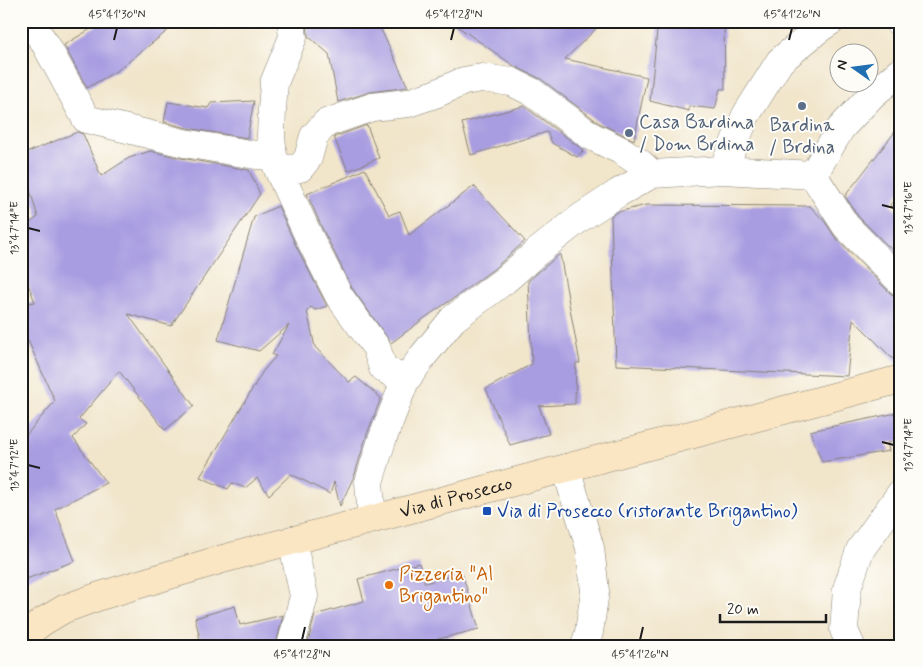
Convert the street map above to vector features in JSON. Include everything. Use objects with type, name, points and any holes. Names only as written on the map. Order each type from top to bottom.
[{"type":"main road","name":"Via di Prosecco","points":[[21,640],[42,622],[64,609],[100,596],[292,540],[901,379]]},
{"type":"street","points":[[29,21],[46,46],[86,119],[184,143],[247,154],[300,168],[308,158],[314,136],[326,124],[372,107],[408,103],[464,81],[482,78],[512,82],[532,92],[591,136],[622,151],[652,174]]},
{"type":"street","points":[[291,21],[293,37],[274,83],[270,136],[276,163],[309,237],[339,296],[376,347],[383,368],[405,380]]},
{"type":"street","points":[[723,170],[746,115],[780,61],[831,21]]},
{"type":"street","points":[[813,175],[841,128],[873,94],[901,71]]},
{"type":"street","points":[[372,519],[369,482],[382,440],[405,380],[453,319],[505,280],[580,218],[618,193],[652,174],[723,170],[813,175]]},
{"type":"street","points":[[813,175],[846,226],[901,282]]},
{"type":"street","points":[[566,468],[590,548],[595,591],[585,646]]},
{"type":"street","points":[[850,646],[844,630],[847,589],[857,558],[860,550],[901,493]]},
{"type":"street","points":[[291,646],[304,596],[292,540]]},
{"type":"building","points":[[104,21],[180,21],[118,70],[87,88],[64,45]]},
{"type":"building","points":[[307,21],[377,21],[408,87],[370,92],[338,102],[329,54],[308,36]]},
{"type":"building","points":[[450,21],[604,21],[565,59],[647,77],[634,140],[599,123],[541,79],[514,66]]},
{"type":"building","points":[[658,21],[724,21],[725,89],[720,89],[715,109],[689,106],[689,111],[650,101]]},
{"type":"building","points":[[254,101],[247,138],[187,128],[164,122],[168,102],[208,108],[211,103]]},
{"type":"building","points":[[524,106],[584,150],[577,157],[552,143],[547,132],[471,155],[462,123]]},
{"type":"building","points":[[901,124],[901,189],[890,205],[901,215],[901,259],[858,216],[845,196]]},
{"type":"building","points":[[367,125],[379,158],[348,171],[334,137]]},
{"type":"building","points":[[77,132],[83,134],[101,176],[129,158],[150,151],[249,170],[260,194],[171,326],[128,314],[194,406],[165,430],[119,371],[79,419],[86,424],[73,438],[106,483],[55,509],[75,561],[21,581],[21,441],[55,401],[21,325],[21,304],[35,302],[21,266],[21,229],[38,217],[21,155]]},
{"type":"building","points":[[365,169],[389,215],[400,211],[409,235],[474,186],[525,241],[495,268],[391,343],[352,288],[307,194]]},
{"type":"building","points":[[646,205],[810,206],[825,222],[835,237],[890,293],[896,297],[901,297],[901,364],[898,364],[853,319],[847,376],[616,365],[611,216],[618,212]]},
{"type":"building","points":[[278,206],[327,306],[315,310],[311,307],[307,311],[315,347],[349,382],[356,377],[381,398],[367,434],[355,474],[340,506],[334,482],[330,494],[291,474],[269,495],[257,478],[245,488],[232,483],[228,489],[200,477],[263,371],[276,356],[272,355],[289,325],[259,351],[218,340],[254,217]]},
{"type":"building","points":[[560,254],[580,363],[576,363],[575,404],[539,406],[549,434],[510,445],[486,389],[532,364],[528,281]]},
{"type":"building","points":[[901,412],[901,441],[887,443],[889,451],[822,462],[810,431]]},
{"type":"building","points":[[419,563],[425,583],[462,573],[479,629],[410,646],[307,646],[315,615],[364,601],[358,579]]},
{"type":"building","points":[[235,606],[240,625],[283,615],[276,646],[200,646],[195,618]]},
{"type":"place","name":"Bardina / Brdina","points":[[802,106]]},
{"type":"place","name":"Casa Bardina / Dom Brdina","points":[[629,133]]},
{"type":"place","name":"Via di Prosecco (ristorante Brigantino)","points":[[487,511]]},
{"type":"place","name":"Pizzeria \"Al Brigantino\"","points":[[389,585]]}]
